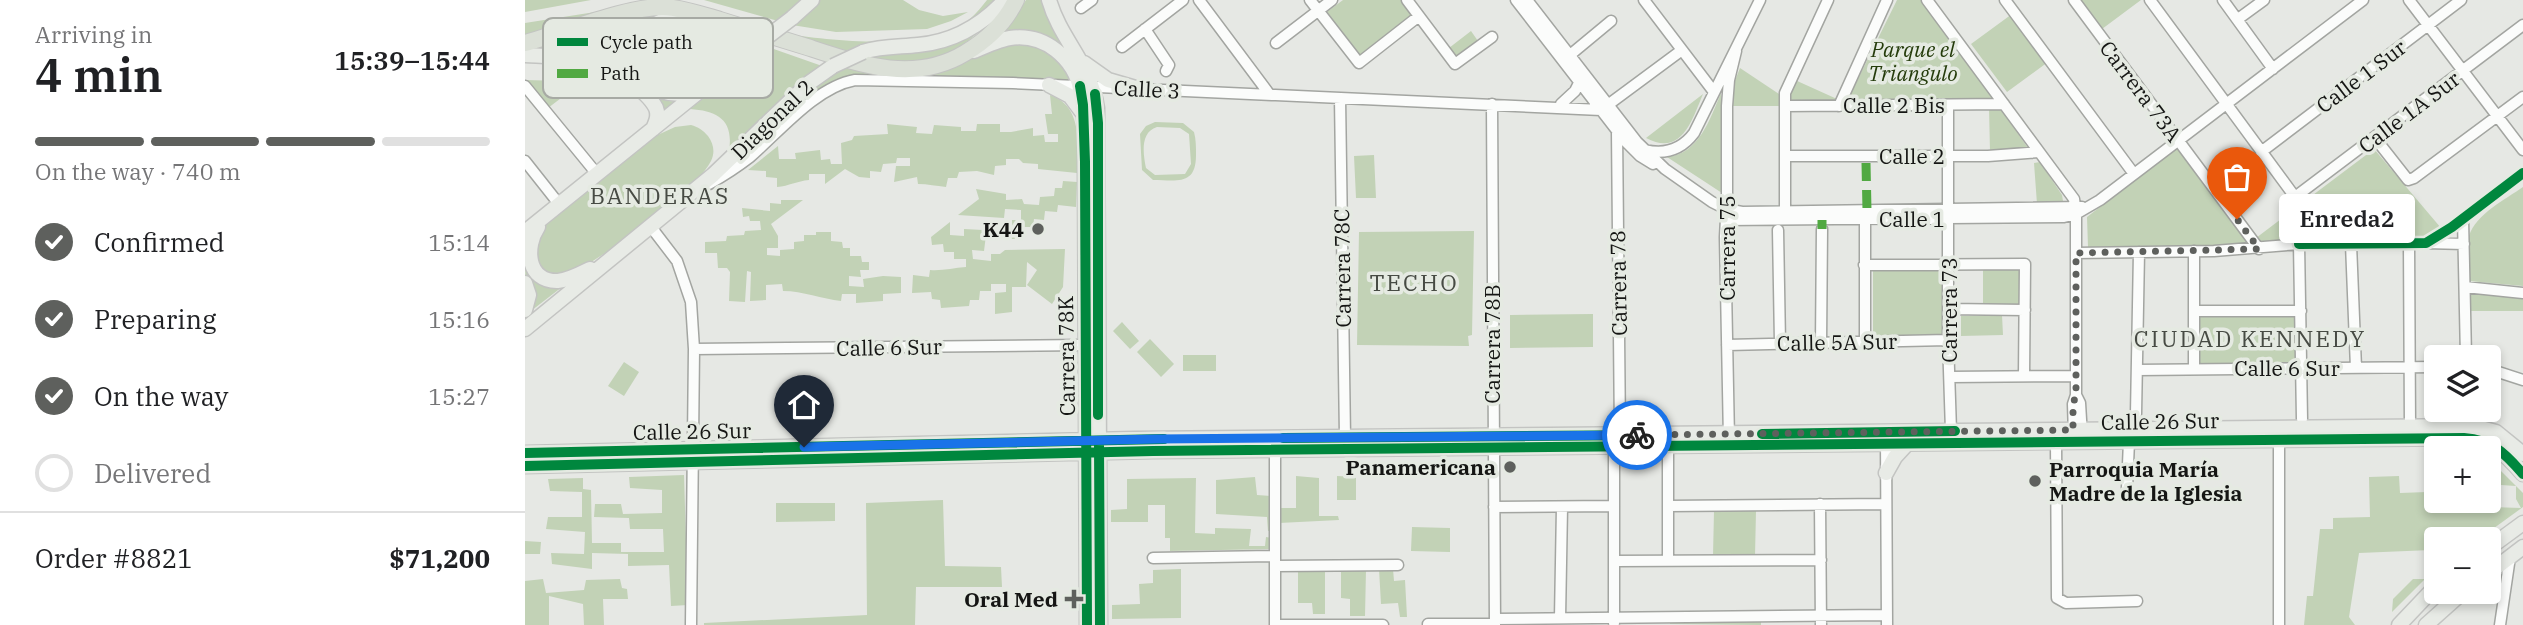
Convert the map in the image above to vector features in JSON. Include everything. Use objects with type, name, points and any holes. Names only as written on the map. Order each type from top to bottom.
[{"type":"highway","points":[[773,37],[864,66],[901,70],[935,65],[957,58],[984,41],[1006,18],[1016,0]]},
{"type":"highway","points":[[613,18],[645,9],[672,8],[713,18]]},
{"type":"highway","points":[[525,43],[543,38]]},
{"type":"main road","points":[[773,33],[812,0]]},
{"type":"main road","name":"Diagonal 2","points":[[525,329],[680,203],[735,155],[809,83],[833,66],[877,48],[933,43],[952,38],[982,22],[1005,0]]},
{"type":"main road","name":"Carrera 78K","points":[[1051,0],[1056,20],[1082,61],[1086,87],[1098,123],[1087,625]]},
{"type":"main road","points":[[669,18],[697,13]]},
{"type":"main road","name":"Carrera 78K","points":[[957,58],[1009,38],[1033,39],[1064,56],[1086,87],[1084,345],[1093,446],[1100,625]]},
{"type":"main road","points":[[525,55],[543,56]]},
{"type":"main road","points":[[1082,61],[1108,80],[1139,89]]},
{"type":"main road","points":[[1049,85],[1070,96],[1084,116]]},
{"type":"main road","points":[[646,98],[654,106],[657,117],[653,129]]},
{"type":"main road","points":[[525,232],[691,98]]},
{"type":"main road","points":[[556,207],[532,234],[529,242],[530,264],[542,277],[555,281],[566,279],[617,255]]},
{"type":"main road","points":[[525,283],[529,295],[525,310]]},
{"type":"main road","name":"Calle 26 Sur","points":[[1886,438],[1907,444],[2056,441],[2078,436],[2129,441],[2410,427],[2473,432],[2495,445],[2523,474]]},
{"type":"main road","name":"Calle 26 Sur","points":[[1093,446],[1275,450],[1493,442],[1886,438],[1951,431],[2078,436],[2496,432],[2523,454]]},
{"type":"main road","name":"Calle 26 Sur","points":[[525,466],[693,456],[1345,438],[1493,442]]},
{"type":"main road","name":"Calle 26 Sur","points":[[1617,441],[1668,447],[1729,440]]},
{"type":"main road","points":[[1886,473],[1907,444]]},
{"type":"main road","name":"Calle 26 Sur","points":[[525,453],[693,456]]},
{"type":"main road","points":[[2501,539],[2523,523]]},
{"type":"main road","points":[[2501,564],[2519,550]]},
{"type":"main road","points":[[2399,625],[2424,599]]},
{"type":"main road","points":[[2425,625],[2449,604]]},
{"type":"street","points":[[1081,8],[1092,0]]},
{"type":"street","points":[[1122,47],[1183,0]]},
{"type":"street","points":[[1199,0],[1270,95]]},
{"type":"street","points":[[1310,0],[1359,63],[1419,16]]},
{"type":"street","points":[[1276,43],[1332,0]]},
{"type":"street","points":[[1407,0],[1455,64],[1492,37]]},
{"type":"street","points":[[1516,0],[1579,83],[1602,107],[1665,169],[1726,215]]},
{"type":"street","points":[[1527,0],[1570,55],[1617,131],[1640,156],[1665,169]]},
{"type":"street","points":[[1644,0],[1714,92]]},
{"type":"street","points":[[1645,150],[1661,152],[1683,145],[1695,133],[1760,0]]},
{"type":"street","points":[[1785,211],[1787,86],[1828,0]]},
{"type":"street","points":[[1839,106],[1887,0]]},
{"type":"street","points":[[1927,0],[2069,191],[2075,211],[2076,395],[2080,403],[2078,436]]},
{"type":"street","points":[[2005,0],[2134,174]]},
{"type":"street","name":"Carrera 73A","points":[[2074,0],[2259,249]]},
{"type":"street","points":[[2150,0],[2261,152]]},
{"type":"street","points":[[2223,0],[2273,69]]},
{"type":"street","points":[[2238,19],[2264,0]]},
{"type":"street","name":"Calle 1","points":[[1726,215],[1948,214],[2064,217],[2095,203],[2363,0]]},
{"type":"street","points":[[2409,0],[2523,150]]},
{"type":"street","name":"Calle 1 Sur","points":[[2261,152],[2461,0]]},
{"type":"street","points":[[1570,55],[1611,21]]},
{"type":"street","name":"Calle 1A Sur","points":[[2261,152],[2295,197],[2523,25]]},
{"type":"street","points":[[1145,29],[1168,65],[1167,71]]},
{"type":"street","points":[[1602,107],[1682,50]]},
{"type":"street","name":"Carrera 75","points":[[1729,440],[1727,93],[1736,51]]},
{"type":"street","name":"Calle 3","points":[[680,203],[738,166],[813,101],[838,84],[872,80],[1492,104],[1562,110],[1602,107]]},
{"type":"street","points":[[1561,103],[1576,91],[1579,83]]},
{"type":"street","points":[[525,86],[597,174]]},
{"type":"street","points":[[2375,138],[2408,180],[2523,97]]},
{"type":"street","name":"Carrera 78C","points":[[1340,98],[1345,438]]},
{"type":"street","name":"Calle 3","points":[[1528,106],[1561,103],[1602,107]]},
{"type":"street","name":"Carrera 78B","points":[[1492,104],[1495,622]]},
{"type":"street","name":"Calle 2 Bis","points":[[1785,106],[2004,104]]},
{"type":"street","name":"Carrera 73","points":[[1948,105],[1948,340],[1951,431]]},
{"type":"street","name":"Carrera 78","points":[[1614,621],[1617,131]]},
{"type":"street","name":"Calle 2","points":[[1785,156],[1949,156],[2039,152]]},
{"type":"street","points":[[525,161],[556,207]]},
{"type":"street","points":[[2425,243],[2463,219],[2523,173]]},
{"type":"street","name":"Calle 1","points":[[1726,215],[1785,211],[1865,219],[1948,214]]},
{"type":"street","points":[[1865,219],[1865,341]]},
{"type":"street","points":[[2463,219],[2466,345]]},
{"type":"street","points":[[651,227],[673,255],[691,302],[694,349],[693,625]]},
{"type":"street","points":[[1821,343],[1822,229]]},
{"type":"street","points":[[1778,230],[1780,343]]},
{"type":"street","points":[[2409,243],[2410,427]]},
{"type":"street","points":[[2299,244],[2302,419]]},
{"type":"street","points":[[2076,253],[2259,249],[2299,244],[2464,244]]},
{"type":"street","points":[[2351,244],[2356,368]]},
{"type":"street","points":[[2194,251],[2194,369]]},
{"type":"street","points":[[2136,414],[2139,252]]},
{"type":"street","points":[[1864,265],[2025,264],[2024,376]]},
{"type":"street","points":[[2465,287],[2523,293]]},
{"type":"street","points":[[1949,309],[2025,310]]},
{"type":"street","points":[[2194,311],[2301,311]]},
{"type":"street","name":"Calle 5A Sur","points":[[1727,345],[1948,340]]},
{"type":"street","name":"Calle 6 Sur","points":[[694,349],[1084,345]]},
{"type":"street","name":"Calle 6 Sur","points":[[2137,370],[2424,367]]},
{"type":"street","points":[[2501,373],[2523,380]]},
{"type":"street","points":[[1950,377],[2076,376]]},
{"type":"street","points":[[2279,434],[2279,625]]},
{"type":"street","points":[[1428,624],[1560,618],[1614,621],[1887,620],[1886,438]]},
{"type":"street","points":[[2056,441],[2056,594],[2059,601],[2137,601]]},
{"type":"street","points":[[2127,488],[2129,441]]},
{"type":"street","points":[[1668,447],[1668,561]]},
{"type":"street","points":[[1275,450],[1275,625],[1383,624]]},
{"type":"street","points":[[1668,506],[1887,504]]},
{"type":"street","points":[[1820,505],[1821,620]]},
{"type":"street","points":[[1494,507],[1614,506]]},
{"type":"street","points":[[1560,618],[1562,507]]},
{"type":"street","points":[[2500,625],[2519,550]]},
{"type":"street","points":[[1153,558],[1398,565]]},
{"type":"street","points":[[1614,561],[1821,560]]},
{"type":"green space","points":[[525,0],[591,0],[525,12]]},
{"type":"green space","points":[[704,0],[805,0],[778,21]]},
{"type":"green space","points":[[818,0],[903,0],[919,10],[943,16],[968,12],[927,29],[836,32],[792,25]]},
{"type":"green space","points":[[987,0],[999,0],[962,29],[944,36],[887,44],[845,55],[783,33],[868,41],[933,37],[961,26]]},
{"type":"green space","points":[[1026,0],[1044,0],[1073,58],[1056,45],[995,39],[1012,21]]},
{"type":"green space","points":[[1343,0],[1402,0],[1414,15],[1360,57],[1327,12]]},
{"type":"green space","name":"Parque el Triangulo","points":[[1897,0],[1922,0],[1995,98],[1995,102],[1852,102],[1849,97]]},
{"type":"green space","points":[[2080,0],[2141,0],[2102,29]]},
{"type":"green space","points":[[646,4],[595,18],[557,18]]},
{"type":"green space","points":[[999,11],[968,41],[937,57],[903,61],[861,58],[909,50]]},
{"type":"green space","points":[[659,14],[653,18],[628,18]]},
{"type":"green space","points":[[2012,14],[2048,62],[2007,92],[1971,44]]},
{"type":"green space","points":[[543,20],[543,32],[525,37],[525,23]]},
{"type":"green space","points":[[1471,31],[1478,41],[1456,57],[1449,48]]},
{"type":"green space","points":[[1017,40],[1049,49],[1075,83],[918,76],[985,49]]},
{"type":"green space","points":[[543,44],[543,54],[525,49]]},
{"type":"green space","points":[[773,49],[825,67],[729,151],[729,132],[722,119],[709,112],[690,109],[704,98],[773,98]]},
{"type":"green space","points":[[846,66],[869,73],[869,77],[810,98],[729,167],[811,86]]},
{"type":"green space","points":[[1740,68],[1779,94],[1779,106],[1733,106],[1734,83]]},
{"type":"green space","points":[[525,80],[543,80],[543,98],[561,98],[548,108]]},
{"type":"green space","points":[[1795,80],[1837,99],[1835,104],[1789,104],[1788,95]]},
{"type":"green space","points":[[1721,93],[1722,193],[1667,157],[1687,149],[1702,134]]},
{"type":"green space","points":[[1703,94],[1690,124],[1677,139],[1669,143],[1658,143],[1646,138]]},
{"type":"green space","points":[[1050,95],[1069,108],[1073,117],[1077,139],[1077,173],[1038,169],[1038,164],[1006,159],[1006,165],[995,166],[994,175],[977,171],[959,172],[957,178],[948,178],[946,187],[918,184],[917,177],[894,182],[896,166],[910,166],[910,158],[897,158],[896,163],[883,164],[881,172],[870,171],[870,178],[859,177],[845,169],[825,184],[825,174],[809,174],[809,180],[777,187],[777,178],[766,177],[766,171],[748,170],[778,146],[779,159],[796,159],[795,153],[820,150],[821,160],[830,159],[831,164],[842,164],[841,143],[852,140],[854,136],[888,134],[887,124],[917,127],[916,133],[932,134],[934,125],[961,127],[961,131],[976,131],[977,124],[1000,124],[1000,132],[1033,128],[1033,136],[1044,135],[1045,142],[1058,142],[1058,134],[1048,134],[1045,114],[1052,114]]},
{"type":"green space","points":[[647,98],[681,102],[662,117]]},
{"type":"green space","points":[[1989,107],[2000,108],[2028,148],[1990,152]]},
{"type":"green space","points":[[1155,122],[1183,123],[1194,132],[1195,165],[1189,177],[1153,180],[1142,170],[1140,134],[1146,126]],"holes":[[[1157,127],[1180,128],[1189,134],[1191,164],[1185,174],[1155,175],[1146,168],[1145,138]]]},
{"type":"green space","points":[[691,125],[702,130],[710,139],[712,158],[702,174],[668,207],[624,240],[569,274],[553,277],[535,263],[534,237],[550,220],[651,138],[675,127]]},
{"type":"green space","points":[[2179,146],[2253,246],[2088,247],[2087,217]]},
{"type":"green space","points":[[2374,149],[2441,228],[2419,238],[2260,243],[2256,238]]},
{"type":"green space","points":[[1374,155],[1376,198],[1356,198],[1354,156]]},
{"type":"green space","points":[[2040,162],[2062,195],[2061,203],[2037,204],[2034,163]]},
{"type":"green space","points":[[1063,181],[1077,182],[1076,207],[1058,205],[1057,212],[1045,211],[1044,220],[1034,219],[1033,227],[1024,227],[1022,239],[1011,239],[1012,220],[1021,220],[1021,210],[1005,209],[1004,218],[958,215],[979,199],[976,189],[1006,194],[1006,200],[1022,199],[1024,204],[1039,205],[1040,197],[1054,196],[1055,188],[1062,188]]},
{"type":"green space","points":[[2523,187],[2523,286],[2469,281],[2467,247],[2473,228],[2492,208]]},
{"type":"green space","points":[[781,200],[803,200],[771,224],[778,236],[778,248],[767,248],[767,255],[780,256],[780,250],[794,249],[794,242],[804,241],[804,235],[831,232],[831,241],[842,242],[843,248],[850,248],[850,256],[861,256],[862,262],[869,262],[869,270],[860,270],[861,277],[849,276],[849,286],[864,287],[863,279],[901,277],[901,293],[883,294],[883,301],[856,303],[856,294],[842,294],[841,301],[783,291],[782,284],[766,285],[766,300],[750,301],[751,272],[747,271],[745,302],[729,301],[730,272],[727,268],[718,268],[717,253],[705,253],[705,242],[726,241],[727,236],[761,230],[760,221],[750,221],[749,216],[743,217],[742,208],[770,211],[770,203],[781,204]]},
{"type":"green space","points":[[950,222],[950,235],[964,236],[964,229],[983,230],[983,235],[986,235],[984,251],[972,250],[973,259],[991,261],[991,254],[1000,254],[1005,250],[1065,249],[1063,287],[1052,304],[1027,285],[1037,270],[1027,262],[1026,287],[1012,287],[1012,312],[995,314],[995,293],[1006,292],[1006,284],[991,284],[991,291],[980,291],[979,300],[970,300],[969,306],[941,308],[940,300],[932,299],[931,292],[912,293],[913,275],[929,277],[930,270],[966,267],[966,259],[954,259],[954,252],[944,252],[943,244],[932,245],[931,237]]},
{"type":"green space","points":[[1474,231],[1472,335],[1468,336],[1469,346],[1357,345],[1359,232]]},
{"type":"green space","points":[[525,266],[530,272],[562,287],[527,314]]},
{"type":"green space","points":[[1983,268],[2021,269],[2020,305],[1983,305]]},
{"type":"green space","points":[[1945,269],[1945,335],[1873,336],[1873,270]]},
{"type":"green space","points":[[2471,293],[2523,297],[2523,311],[2471,311]]},
{"type":"green space","points":[[1593,314],[1593,347],[1510,348],[1510,315]]},
{"type":"green space","points":[[2298,314],[2298,364],[2196,365],[2196,315]]},
{"type":"green space","points":[[2002,315],[2003,335],[1961,336],[1961,316]]},
{"type":"green space","points":[[1122,322],[1139,341],[1130,349],[1113,331]]},
{"type":"green space","points":[[1150,339],[1174,364],[1161,377],[1137,352]]},
{"type":"green space","points":[[1183,355],[1216,355],[1216,371],[1183,371]]},
{"type":"green space","points":[[624,362],[639,372],[624,396],[608,386]]},
{"type":"green space","points":[[2501,471],[2516,486],[2501,485]]},
{"type":"green space","points":[[684,475],[688,605],[671,606],[669,565],[628,566],[628,554],[592,553],[592,569],[552,564],[551,553],[584,554],[585,532],[546,529],[548,517],[582,517],[582,492],[550,491],[548,479],[583,478],[583,489],[591,490],[592,543],[621,543],[621,552],[664,552],[663,529],[630,529],[629,518],[594,517],[595,504],[621,504],[623,514],[662,513],[662,490],[630,488],[629,477]]},
{"type":"green space","points":[[1296,476],[1319,478],[1319,516],[1338,516],[1339,520],[1279,523],[1280,508],[1296,508]]},
{"type":"green space","points":[[1337,476],[1356,477],[1356,500],[1337,500]]},
{"type":"green space","points":[[2399,476],[2400,493],[2424,492],[2424,513],[2501,513],[2501,507],[2521,508],[2516,499],[2516,486],[2523,493],[2523,507],[2496,527],[2424,527],[2424,550],[2359,553],[2349,617],[2355,625],[2304,625],[2307,596],[2313,596],[2320,529],[2333,529],[2333,518],[2370,517],[2369,477]]},
{"type":"green space","points":[[1255,477],[1257,495],[1271,496],[1272,531],[1268,531],[1267,517],[1216,514],[1216,480]]},
{"type":"green space","points":[[1196,478],[1195,533],[1215,534],[1215,528],[1251,529],[1249,546],[1265,546],[1266,537],[1272,538],[1272,549],[1170,551],[1170,538],[1165,538],[1165,505],[1148,505],[1148,522],[1111,522],[1111,510],[1127,509],[1127,479]]},
{"type":"green space","points":[[943,500],[945,566],[1001,567],[1002,587],[916,587],[915,625],[704,625],[867,615],[866,503]]},
{"type":"green space","points":[[776,503],[835,503],[835,521],[776,522]]},
{"type":"green space","points":[[1714,511],[1756,511],[1755,556],[1713,556]]},
{"type":"green space","points":[[1412,527],[1450,528],[1450,552],[1411,551]]},
{"type":"green space","points":[[525,541],[541,542],[540,554],[525,554]]},
{"type":"green space","points":[[1181,569],[1181,618],[1112,619],[1112,605],[1140,604],[1139,584],[1153,583],[1153,570]]},
{"type":"green space","points":[[1379,569],[1393,569],[1394,581],[1405,580],[1407,617],[1400,617],[1398,603],[1381,604]]},
{"type":"green space","points":[[1341,570],[1366,570],[1365,616],[1350,616],[1350,599],[1341,598]]},
{"type":"green space","points":[[1298,572],[1325,572],[1325,614],[1313,614],[1312,603],[1298,603]]},
{"type":"green space","points":[[543,579],[546,593],[584,590],[586,580],[620,579],[622,588],[627,589],[628,599],[603,599],[604,625],[584,625],[583,604],[549,596],[549,625],[525,625],[525,581]]},
{"type":"green space","points":[[2413,579],[2424,579],[2392,612],[2393,599]]},
{"type":"green space","points":[[1761,621],[1761,625],[1670,624],[1670,622]]},
{"type":"marked path","points":[[1866,163],[1867,210]]},
{"type":"marked path","points":[[1822,220],[1822,229]]},
{"type":"cycle path","points":[[1080,86],[1085,162],[1087,625]]},
{"type":"cycle path","points":[[1095,94],[1098,123],[1098,415]]},
{"type":"cycle path","points":[[2299,244],[2426,243],[2452,227],[2523,173]]},
{"type":"cycle path","points":[[1762,434],[1955,431]]},
{"type":"cycle path","points":[[1283,438],[1664,435]]},
{"type":"cycle path","points":[[525,466],[1153,451],[2464,438],[2474,439],[2497,449],[2523,474]]},
{"type":"cycle path","points":[[525,453],[1164,439]]},
{"type":"cycle path","points":[[1099,443],[1100,625]]},
{"type":"way so far","points":[[1637,435],[2073,430],[2073,404],[2076,395],[2076,253],[2259,249],[2237,219]]},
{"type":"place","name":"Enreda2","points":[[2237,219]]},
{"type":"place","name":"K44","points":[[1038,229]]},
{"type":"place","name":"Panamericana","points":[[1510,467]]},
{"type":"place","name":"Parroquia María Madre de la Iglesia","points":[[2035,481]]},
{"type":"place","name":"Oral Med","points":[[1074,599]]},
{"type":"district","name":"BANDERAS","points":[[660,195]]},
{"type":"district","name":"TECHO","points":[[1414,282]]},
{"type":"district","name":"CIUDAD KENNEDY","points":[[2250,338]]},
{"type":"route","points":[[804,447],[1157,439],[1637,435]]}]
